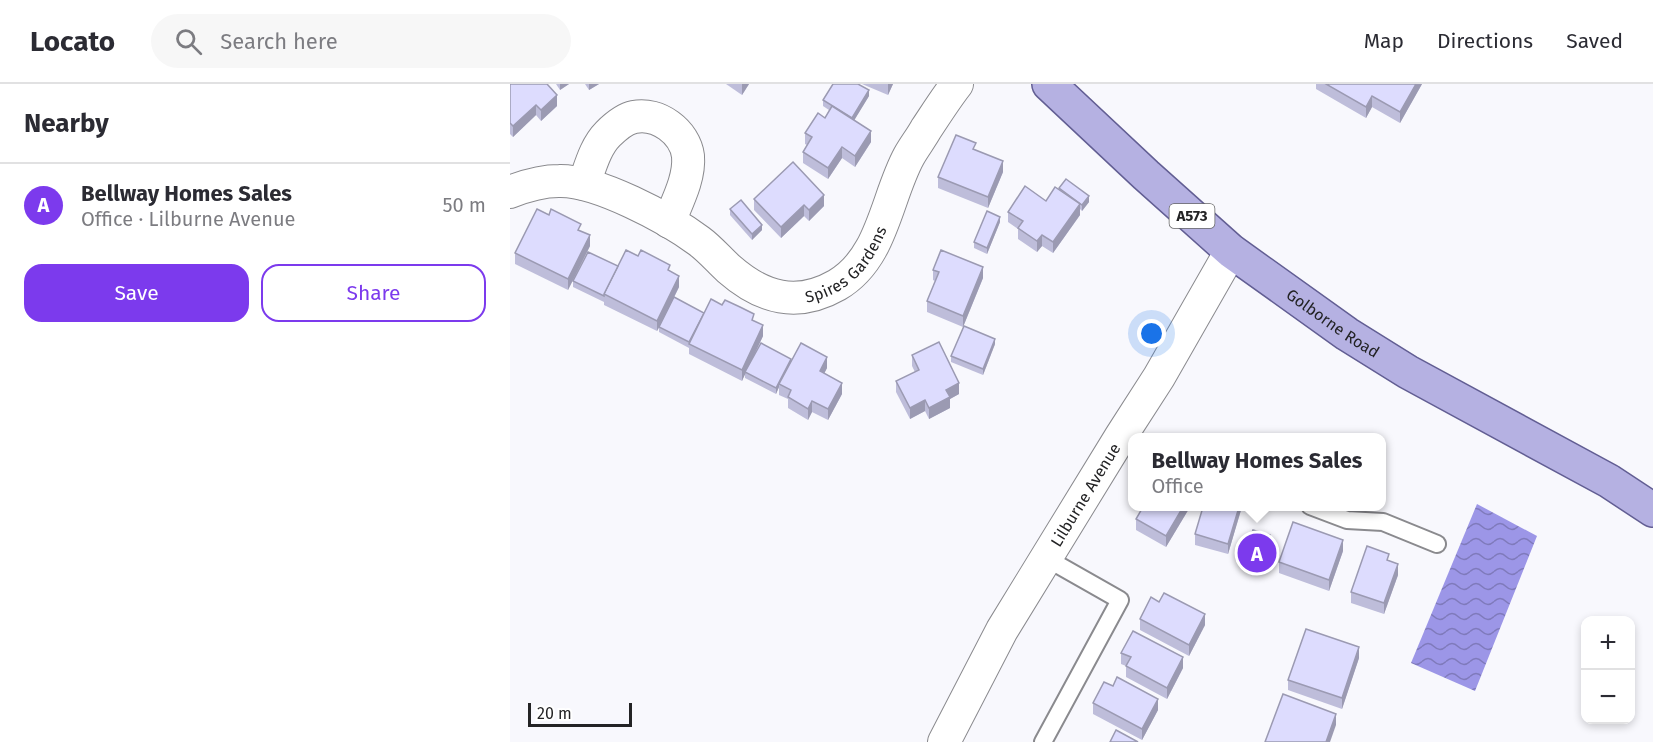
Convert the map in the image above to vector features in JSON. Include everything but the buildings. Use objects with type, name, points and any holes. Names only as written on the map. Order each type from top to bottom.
[{"type":"main road","name":"Golborne Road","points":[[1049,84],[1231,251],[1347,334],[1391,361],[1609,481],[1653,510]]},
{"type":"street","name":"Spires Gardens","points":[[510,192],[535,184],[560,181],[584,184],[629,201],[669,222],[700,242],[750,286],[765,293],[803,298],[838,284],[853,273],[864,260],[874,244],[909,156],[957,84]]},
{"type":"street","points":[[584,184],[605,136],[619,124],[634,117],[652,117],[670,125],[682,139],[688,155],[686,175],[669,222]]},
{"type":"street","name":"Lilburne Avenue","points":[[1130,433],[1231,251]]},
{"type":"street","name":"Lilburne Avenue","points":[[944,742],[1002,630],[1046,558],[1127,438]]},
{"type":"lane","points":[[1321,511],[1347,520],[1383,522],[1437,543]]},
{"type":"lane","points":[[1043,742],[1120,600],[1046,558]]},
{"type":"water","points":[[1477,504],[1537,536],[1475,691],[1411,663]]},
{"type":"place","name":"Bellway Homes Sales","points":[[1257,553]]}]
